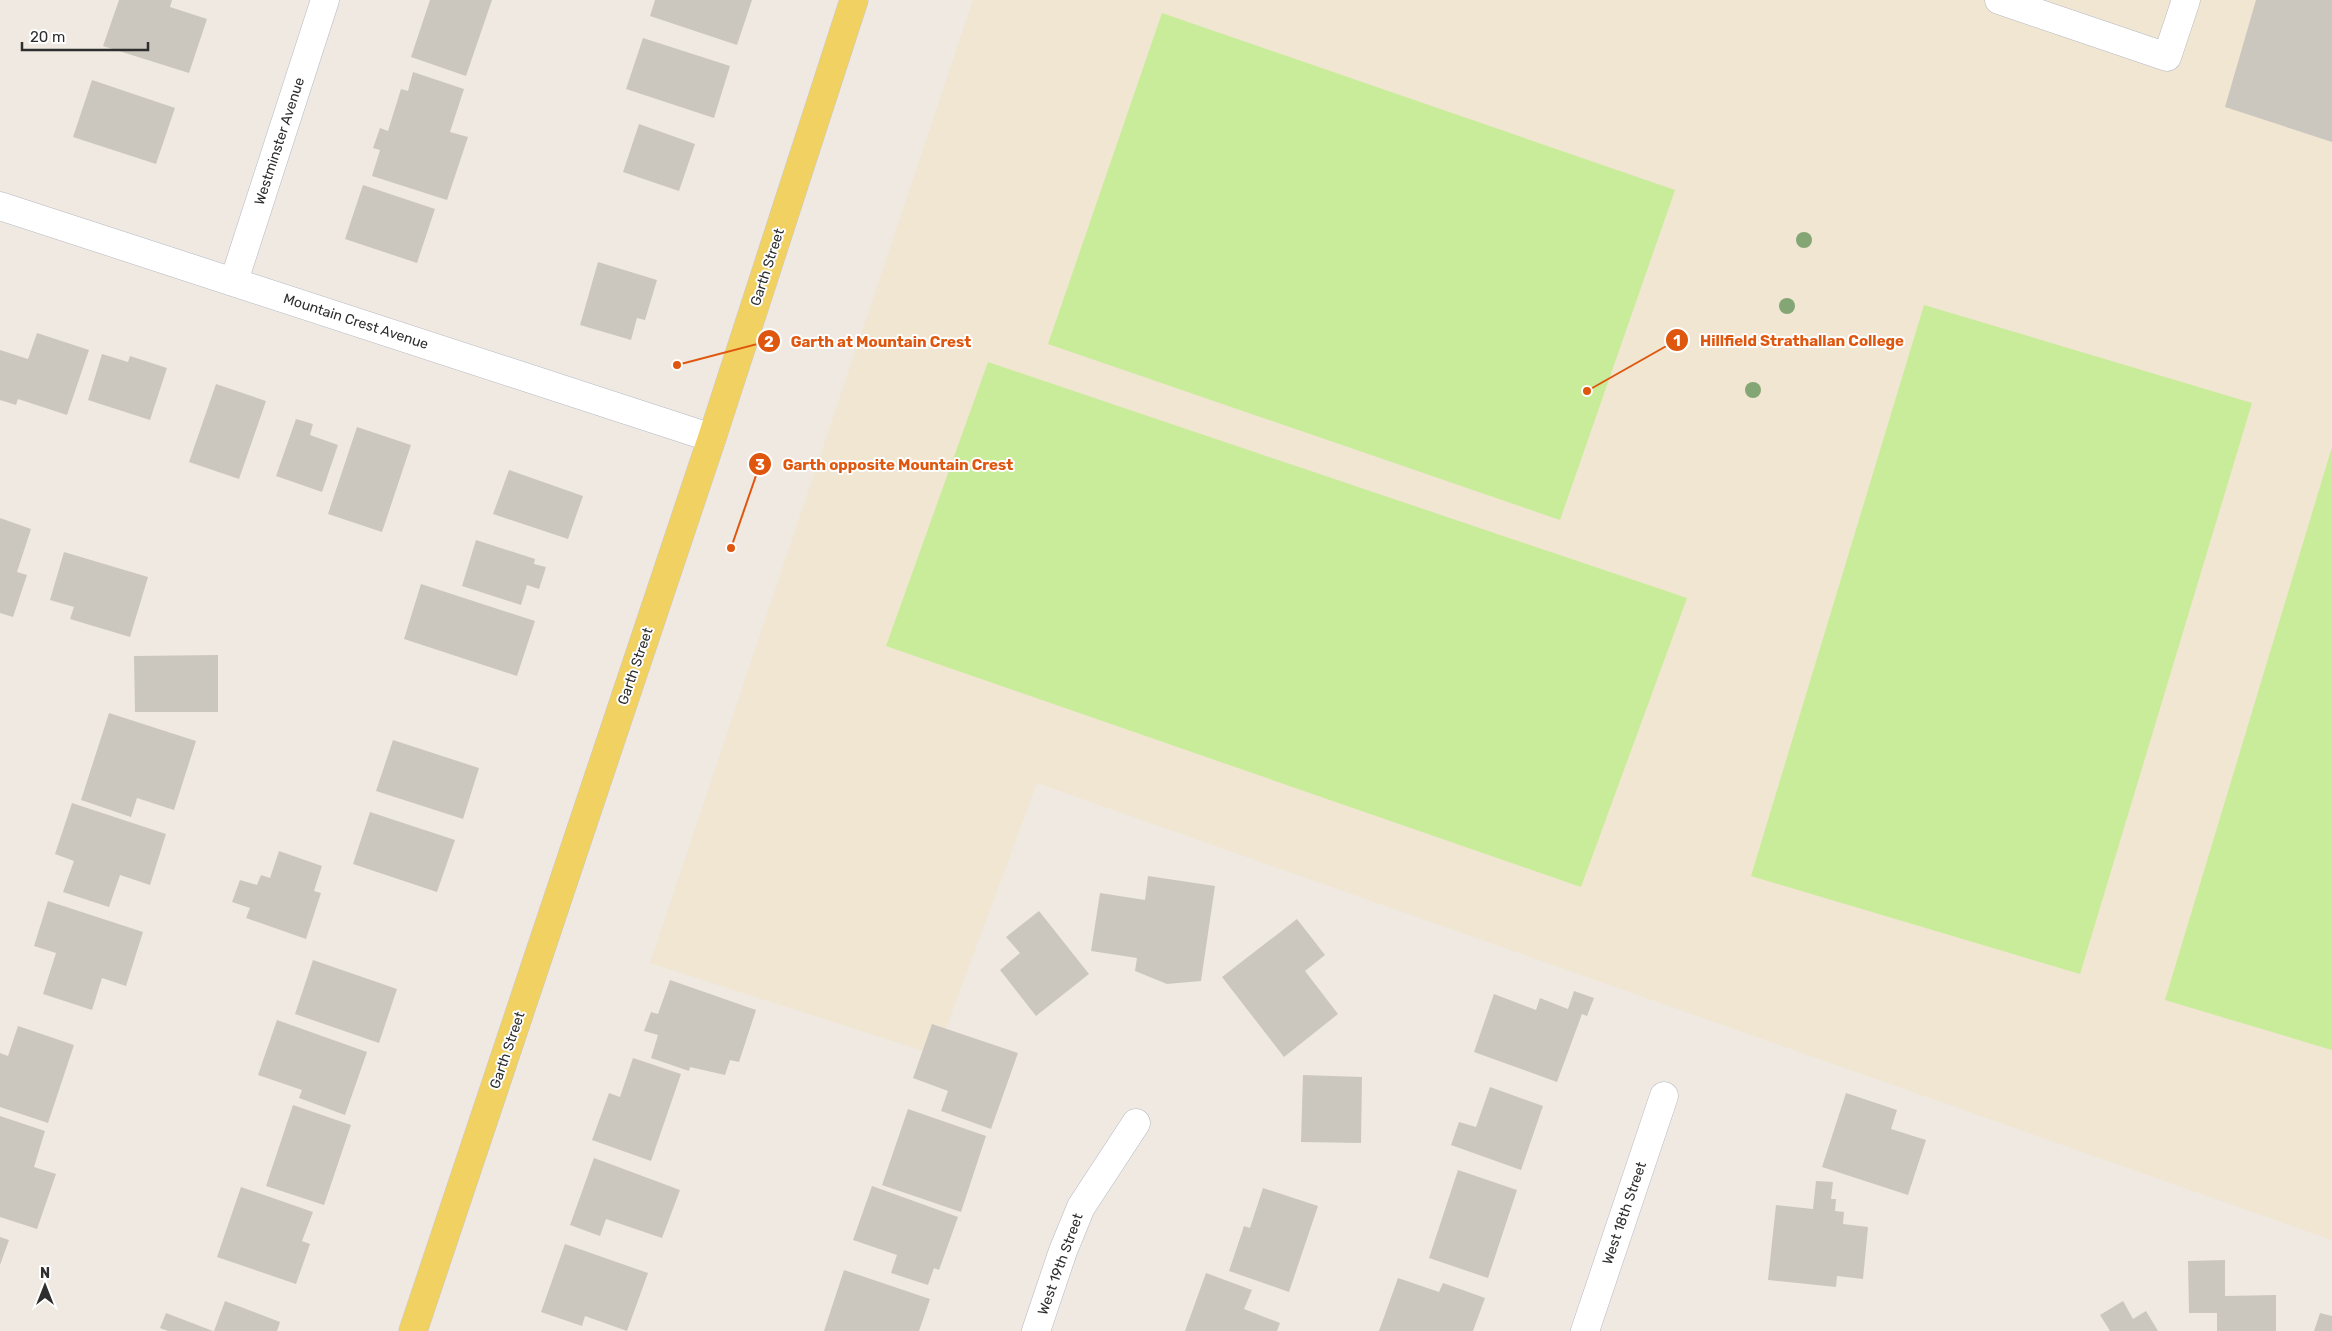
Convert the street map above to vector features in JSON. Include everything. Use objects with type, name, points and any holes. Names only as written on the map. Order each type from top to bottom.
[{"type":"main road","name":"Garth Street","points":[[413,1331],[712,438],[854,0]]},
{"type":"street","name":"Westminster Avenue","points":[[234,281],[325,0]]},
{"type":"street","points":[[1998,0],[2167,57],[2186,0]]},
{"type":"street","name":"Mountain Crest Avenue","points":[[0,206],[712,438]]},
{"type":"street","name":"West 18th Street","points":[[1584,1331],[1664,1096]]},
{"type":"street","name":"West 19th Street","points":[[1036,1331],[1063,1251],[1081,1207],[1136,1123]]},
{"type":"shaded area","points":[[973,0],[2332,0],[2332,1240],[1037,783],[936,1055],[650,963]]},
{"type":"green space","points":[[1162,13],[1675,190],[1560,520],[1048,344]]},
{"type":"green space","points":[[1924,305],[2252,403],[2080,974],[1751,876]]},
{"type":"green space","points":[[988,362],[1687,598],[1581,887],[886,646]]},
{"type":"green space","points":[[2332,447],[2332,1050],[2165,1000]]},
{"type":"building","points":[[119,0],[172,0],[170,7],[207,19],[189,73],[103,46]]},
{"type":"building","points":[[430,0],[492,0],[466,76],[411,57]]},
{"type":"building","points":[[655,0],[752,0],[737,45],[650,16]]},
{"type":"building","points":[[2256,0],[2332,0],[2332,142],[2225,107]]},
{"type":"building","points":[[643,38],[730,66],[714,118],[626,89]]},
{"type":"building","points":[[413,72],[464,89],[450,132],[468,137],[447,200],[372,176],[380,150],[373,148],[380,128],[388,131],[401,89],[408,91]]},
{"type":"building","points":[[92,80],[175,108],[156,164],[73,137]]},
{"type":"building","points":[[639,124],[695,144],[679,191],[623,172]]},
{"type":"building","points":[[363,185],[435,209],[417,263],[345,239]]},
{"type":"building","points":[[598,262],[657,280],[645,320],[637,318],[631,340],[580,325]]},
{"type":"building","points":[[37,333],[89,350],[67,415],[18,399],[16,405],[0,400],[0,350],[28,359]]},
{"type":"building","points":[[102,354],[128,362],[130,356],[167,368],[150,420],[88,400]]},
{"type":"building","points":[[216,384],[266,401],[239,479],[189,462]]},
{"type":"building","points":[[296,419],[313,424],[310,435],[338,445],[322,492],[276,476]]},
{"type":"building","points":[[357,427],[411,445],[382,532],[328,514]]},
{"type":"building","points":[[509,470],[583,496],[568,539],[493,514]]},
{"type":"building","points":[[0,518],[31,529],[17,572],[27,575],[13,617],[0,613]]},
{"type":"building","points":[[476,540],[535,559],[534,564],[546,567],[539,589],[527,585],[521,605],[462,586]]},
{"type":"building","points":[[64,552],[148,577],[130,637],[70,619],[74,607],[50,600]]},
{"type":"building","points":[[421,584],[535,621],[517,676],[404,639]]},
{"type":"building","points":[[218,655],[218,712],[135,712],[134,656]]},
{"type":"building","points":[[109,713],[196,741],[174,810],[137,798],[131,817],[81,800]]},
{"type":"building","points":[[393,740],[479,768],[463,819],[376,791]]},
{"type":"building","points":[[72,803],[166,834],[150,885],[120,875],[109,907],[63,892],[74,861],[55,854]]},
{"type":"building","points":[[370,812],[455,840],[437,892],[353,864]]},
{"type":"building","points":[[279,851],[322,866],[314,891],[321,893],[306,939],[246,918],[250,908],[232,902],[240,880],[257,885],[261,875],[270,878]]},
{"type":"building","points":[[1148,876],[1215,886],[1201,981],[1167,984],[1135,971],[1137,958],[1091,951],[1100,893],[1145,900]]},
{"type":"building","points":[[48,901],[143,932],[126,986],[102,978],[92,1010],[43,994],[56,953],[34,946]]},
{"type":"building","points":[[1039,911],[1089,974],[1036,1016],[1000,970],[1020,953],[1006,937]]},
{"type":"building","points":[[1297,919],[1325,955],[1305,971],[1338,1014],[1284,1057],[1222,977]]},
{"type":"building","points":[[313,960],[397,989],[379,1043],[295,1014]]},
{"type":"building","points":[[670,980],[756,1010],[739,1062],[730,1060],[725,1075],[690,1067],[689,1071],[651,1058],[658,1035],[644,1031],[651,1012],[658,1014]]},
{"type":"building","points":[[1574,991],[1594,998],[1587,1016],[1582,1014],[1557,1082],[1474,1052],[1494,994],[1536,1010],[1540,998],[1568,1009]]},
{"type":"building","points":[[277,1020],[367,1052],[345,1115],[299,1098],[302,1090],[258,1075]]},
{"type":"building","points":[[932,1024],[1018,1053],[991,1129],[941,1111],[948,1091],[913,1078]]},
{"type":"building","points":[[18,1026],[74,1045],[48,1123],[0,1107],[0,1053],[8,1056]]},
{"type":"building","points":[[633,1058],[681,1074],[651,1161],[592,1140],[609,1093],[620,1097]]},
{"type":"building","points":[[1303,1075],[1362,1077],[1361,1143],[1301,1142]]},
{"type":"building","points":[[1490,1087],[1543,1106],[1521,1170],[1451,1145],[1459,1122],[1476,1127]]},
{"type":"building","points":[[1846,1093],[1897,1110],[1891,1129],[1926,1140],[1908,1195],[1822,1167]]},
{"type":"building","points":[[293,1105],[351,1125],[324,1205],[266,1186]]},
{"type":"building","points":[[908,1109],[986,1136],[961,1212],[882,1185]]},
{"type":"building","points":[[0,1116],[45,1131],[34,1167],[56,1174],[37,1229],[0,1217]]},
{"type":"building","points":[[594,1158],[680,1190],[662,1238],[606,1219],[600,1236],[570,1225]]},
{"type":"building","points":[[1458,1170],[1517,1190],[1488,1278],[1429,1258]]},
{"type":"building","points":[[1816,1181],[1833,1182],[1831,1199],[1836,1199],[1835,1211],[1844,1212],[1843,1224],[1868,1227],[1863,1279],[1837,1276],[1836,1287],[1768,1280],[1776,1205],[1813,1209]]},
{"type":"building","points":[[872,1186],[958,1217],[939,1270],[934,1268],[928,1285],[891,1273],[897,1255],[853,1240]]},
{"type":"building","points":[[241,1187],[313,1212],[302,1241],[310,1244],[296,1284],[217,1257]]},
{"type":"building","points":[[1263,1188],[1318,1206],[1289,1292],[1229,1271],[1244,1226],[1250,1228]]},
{"type":"building","points":[[0,1237],[9,1240],[0,1265]]},
{"type":"building","points":[[565,1244],[648,1273],[627,1331],[585,1316],[582,1326],[541,1312]]},
{"type":"building","points":[[2225,1260],[2225,1296],[2276,1295],[2276,1331],[2217,1331],[2217,1313],[2189,1313],[2188,1261]]},
{"type":"building","points":[[844,1270],[930,1299],[919,1331],[824,1331]]},
{"type":"building","points":[[1206,1273],[1252,1290],[1244,1309],[1280,1323],[1277,1331],[1185,1331]]},
{"type":"building","points":[[1398,1278],[1439,1292],[1443,1283],[1485,1298],[1473,1331],[1379,1331]]},
{"type":"building","points":[[225,1301],[280,1322],[277,1331],[214,1331]]},
{"type":"building","points":[[2123,1301],[2133,1319],[2146,1311],[2158,1331],[2110,1331],[2100,1315]]},
{"type":"building","points":[[166,1313],[213,1331],[168,1331],[160,1328]]},
{"type":"building","points":[[2320,1313],[2332,1316],[2332,1331],[2314,1331]]},
{"type":"place","name":"Garth at Mountain Crest","points":[[677,365]]},
{"type":"place","name":"Hillfield Strathallan College","points":[[1587,391]]},
{"type":"place","name":"Garth opposite Mountain Crest","points":[[731,548]]}]
